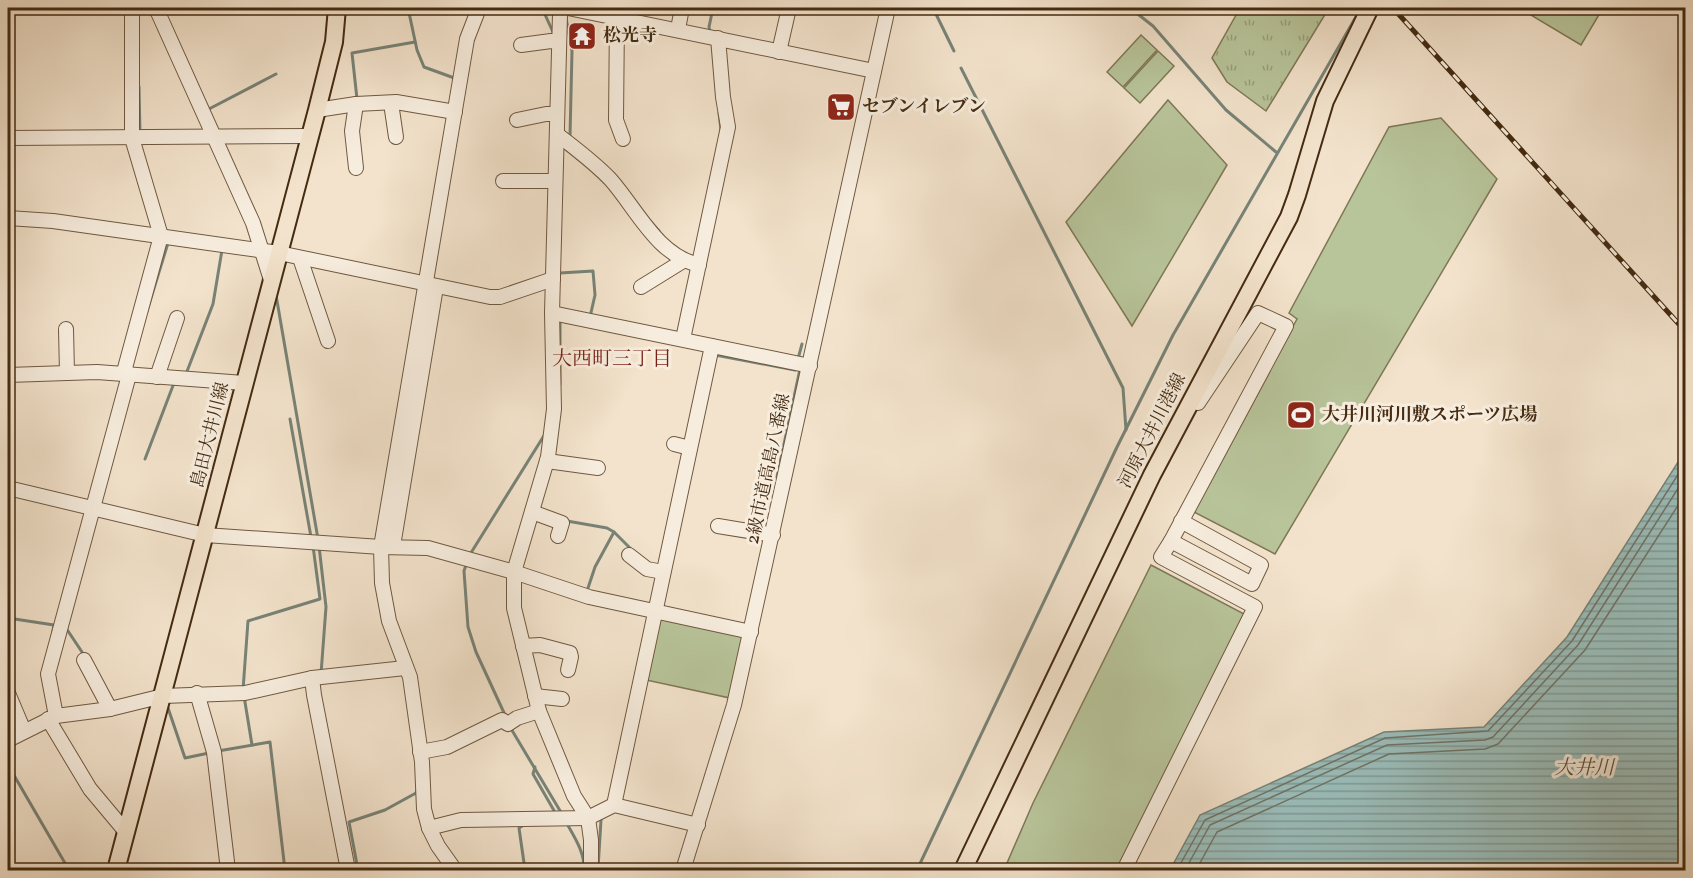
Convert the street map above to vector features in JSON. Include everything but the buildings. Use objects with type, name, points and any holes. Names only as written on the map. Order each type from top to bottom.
[{"type":"main road","name":"島田大井川線","points":[[116,870],[272,280],[271,252],[317,110],[334,42],[337,8]]},
{"type":"main road","name":"河原大井川港線","points":[[963,870],[1077,629],[1185,411],[1289,217],[1325,101],[1370,8]]},
{"type":"street","points":[[129,375],[124,368],[161,236],[132,138],[132,8]]},
{"type":"street","points":[[156,8],[253,223],[271,252]]},
{"type":"street","points":[[455,870],[438,846],[429,828],[424,809],[420,752],[410,677],[387,611],[382,583],[431,286],[467,39],[479,8]]},
{"type":"street","points":[[562,8],[560,14],[552,313],[554,409],[547,461],[514,572],[514,608],[539,711],[574,796],[588,818],[591,870]]},
{"type":"street","points":[[568,8],[874,71]]},
{"type":"street","points":[[678,29],[682,8]]},
{"type":"street","points":[[779,52],[789,8]]},
{"type":"street","name":"2級市道高島八番線","points":[[683,870],[734,705],[888,8]]},
{"type":"street","points":[[617,17],[616,120],[623,139]]},
{"type":"street","points":[[683,339],[728,127],[718,38]]},
{"type":"street","points":[[521,45],[551,40],[560,42]]},
{"type":"street","points":[[317,110],[356,104],[396,102],[455,112]]},
{"type":"street","points":[[391,103],[396,137]]},
{"type":"street","points":[[356,104],[352,131],[356,168]]},
{"type":"street","points":[[517,120],[557,114]]},
{"type":"street","points":[[558,135],[611,181],[663,246],[683,261],[699,265]]},
{"type":"street","points":[[8,138],[309,136]]},
{"type":"street","points":[[502,181],[555,181]]},
{"type":"street","points":[[8,218],[53,221],[271,252],[431,286],[500,297],[553,279]]},
{"type":"street","points":[[300,258],[328,341]]},
{"type":"street","points":[[641,287],[683,261]]},
{"type":"street","points":[[552,313],[810,366]]},
{"type":"street","points":[[1124,870],[1255,607],[1161,557],[1286,326],[1257,313],[1192,411],[1185,411]]},
{"type":"street","points":[[157,377],[177,318]]},
{"type":"street","points":[[66,329],[67,373]]},
{"type":"street","points":[[614,805],[712,346]]},
{"type":"street","points":[[8,375],[97,372],[244,383]]},
{"type":"street","points":[[126,832],[90,789],[52,717],[48,674],[129,375]]},
{"type":"street","points":[[674,444],[690,448]]},
{"type":"street","points":[[547,461],[598,468]]},
{"type":"street","points":[[8,488],[205,535],[428,548],[514,572],[589,597],[751,632]]},
{"type":"street","points":[[532,512],[562,523],[558,536]]},
{"type":"street","points":[[1171,541],[1252,584],[1261,565],[1181,521]]},
{"type":"street","points":[[718,526],[772,535]]},
{"type":"street","points":[[629,555],[647,569],[663,572]]},
{"type":"street","points":[[523,646],[540,645],[570,653],[568,670]]},
{"type":"street","points":[[84,660],[110,709]]},
{"type":"street","points":[[8,740],[52,717],[110,709],[163,696],[245,693],[312,678],[405,668]]},
{"type":"street","points":[[312,678],[348,870]]},
{"type":"street","points":[[8,693],[24,731]]},
{"type":"street","points":[[197,693],[214,752],[228,870]]},
{"type":"street","points":[[535,696],[561,699]]},
{"type":"street","points":[[420,752],[447,747],[502,720],[508,724],[517,718],[539,711]]},
{"type":"street","points":[[429,828],[461,820],[588,818],[614,805],[698,825]]},
{"type":"green space","points":[[1240,8],[1329,8],[1266,111],[1227,82],[1212,58]]},
{"type":"green space","points":[[1519,8],[1603,8],[1581,45]]},
{"type":"green space","points":[[1141,35],[1157,50],[1123,87],[1107,72]]},
{"type":"green space","points":[[1158,51],[1174,66],[1140,103],[1124,88]]},
{"type":"green space","points":[[1168,100],[1227,165],[1132,326],[1066,222]]},
{"type":"green space","name":"大井川河川敷スポーツ広場","points":[[1441,118],[1497,179],[1275,554],[1192,511],[1297,319],[1289,313],[1389,127]]},
{"type":"green space","points":[[1151,565],[1246,615],[1120,870],[1004,870],[1033,803]]},
{"type":"green space","points":[[658,618],[743,635],[730,698],[646,680]]},
{"type":"water","name":"大井川","points":[[1685,451],[1685,870],[1170,870],[1200,815],[1384,732],[1484,727],[1567,637]]},
{"type":"waterway","points":[[408,8],[417,50],[424,67],[457,79]]},
{"type":"waterway","points":[[542,8],[553,32]]},
{"type":"waterway","points":[[710,32],[713,8]]},
{"type":"waterway","points":[[933,8],[954,51]]},
{"type":"waterway","points":[[1130,8],[1153,26],[1226,110],[1276,152]]},
{"type":"waterway","points":[[917,870],[1117,447],[1173,335],[1361,8]]},
{"type":"waterway","points":[[566,18],[572,51],[570,136],[568,139]]},
{"type":"waterway","points":[[357,99],[352,53],[415,42]]},
{"type":"waterway","points":[[961,68],[1123,388],[1126,430]]},
{"type":"waterway","points":[[207,110],[276,74]]},
{"type":"waterway","points":[[139,87],[140,135]]},
{"type":"waterway","points":[[719,113],[721,130]]},
{"type":"waterway","points":[[649,220],[659,231]]},
{"type":"waterway","points":[[147,311],[168,243]]},
{"type":"waterway","points":[[186,374],[213,304],[222,250]]},
{"type":"waterway","points":[[558,270],[560,273],[593,271],[595,295],[590,317]]},
{"type":"waterway","points":[[276,295],[318,539]]},
{"type":"waterway","points":[[560,319],[560,384]]},
{"type":"waterway","points":[[798,359],[802,344]]},
{"type":"waterway","points":[[715,355],[795,370],[796,368]]},
{"type":"waterway","points":[[777,477],[800,369]]},
{"type":"waterway","points":[[145,459],[174,383]]},
{"type":"waterway","points":[[290,419],[311,537]]},
{"type":"waterway","points":[[469,556],[545,434]]},
{"type":"waterway","points":[[567,521],[607,528],[614,532]]},
{"type":"waterway","points":[[587,591],[595,567],[614,532],[632,550]]},
{"type":"waterway","points":[[243,690],[248,621],[320,599],[313,546]]},
{"type":"waterway","points":[[319,546],[326,607],[321,674]]},
{"type":"waterway","points":[[467,562],[464,571],[468,627],[476,652],[505,715]]},
{"type":"waterway","points":[[8,618],[54,625],[53,631]]},
{"type":"waterway","points":[[66,628],[84,655]]},
{"type":"waterway","points":[[244,696],[252,745]]},
{"type":"waterway","points":[[167,705],[185,758],[209,753]]},
{"type":"waterway","points":[[510,727],[562,814]]},
{"type":"waterway","points":[[218,751],[270,742],[285,870]]},
{"type":"waterway","points":[[8,765],[69,870]]},
{"type":"waterway","points":[[535,767],[533,774],[556,814]]},
{"type":"waterway","points":[[358,870],[349,822],[385,810],[416,793],[418,789]]},
{"type":"waterway","points":[[598,869],[603,816]]},
{"type":"waterway","points":[[566,822],[581,852],[584,870]]},
{"type":"waterway","points":[[524,825],[519,828],[525,870]]},
{"type":"railway","points":[[1393,8],[1686,332]]},
{"type":"place","name":"松光寺","points":[[582,36]]},
{"type":"place","name":"セブンイレブン","points":[[841,107]]},
{"type":"place","name":"大井川河川敷スポーツ広場","points":[[1301,415]]},
{"type":"district","name":"大西町三丁目","points":[[612,360]]}]
